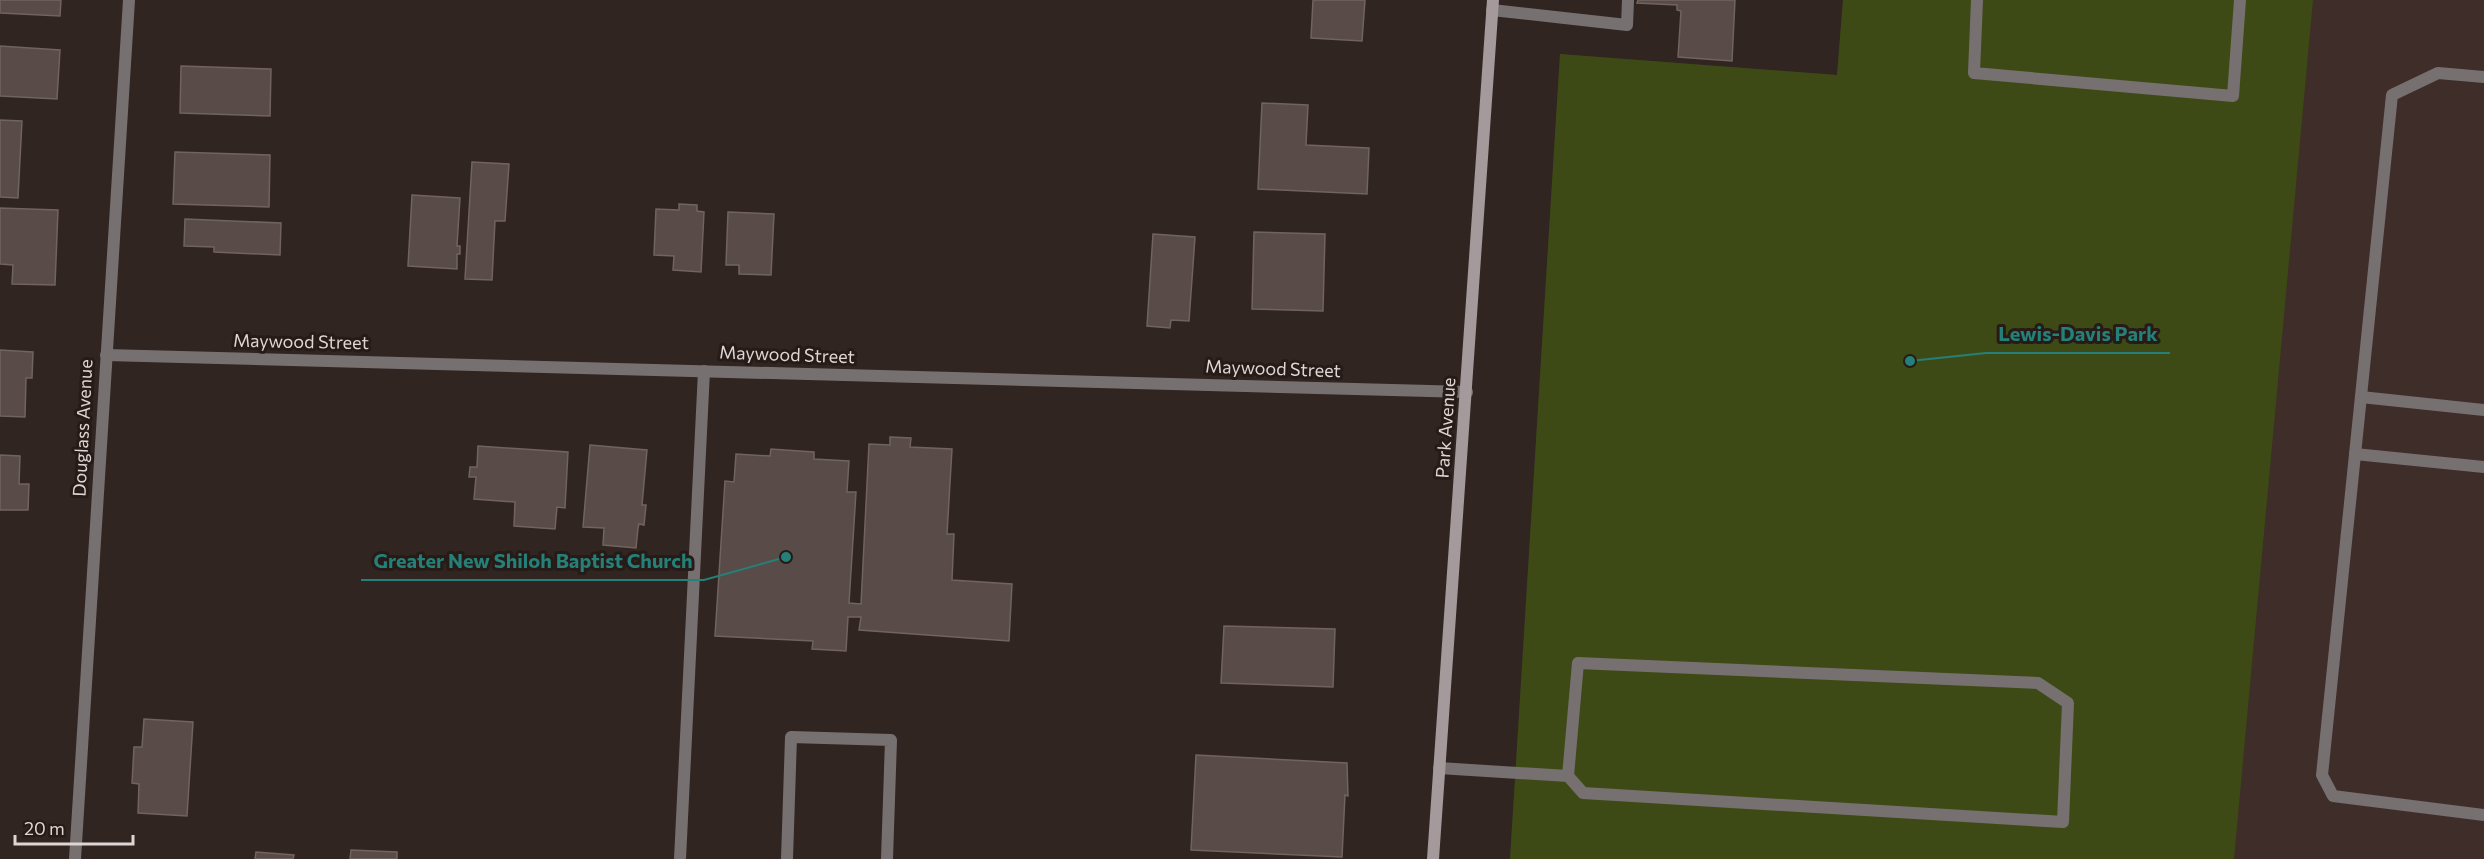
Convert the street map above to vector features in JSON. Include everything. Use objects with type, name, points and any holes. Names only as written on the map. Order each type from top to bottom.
[{"type":"main road","name":"Park Avenue","points":[[1433,859],[1492,5]]},
{"type":"street","name":"Douglass Avenue","points":[[75,859],[129,0]]},
{"type":"street","points":[[1492,5],[1627,25],[1628,0]]},
{"type":"street","points":[[1977,0],[1974,73],[2233,96],[2240,0]]},
{"type":"street","points":[[2484,77],[2438,73],[2392,95],[2322,774],[2333,796],[2484,815]]},
{"type":"street","name":"Maywood Street","points":[[106,355],[1467,392]]},
{"type":"street","points":[[680,859],[704,371]]},
{"type":"street","points":[[2361,397],[2484,410]]},
{"type":"street","points":[[2355,454],[2484,466]]},
{"type":"street","points":[[1439,768],[1568,776],[1583,794],[2063,822],[2068,703],[2038,683],[1578,663],[1568,776]]},
{"type":"street","points":[[787,859],[791,737],[891,740],[887,859]]},
{"type":"shaded area","points":[[1843,0],[2484,0],[2484,859],[1510,859],[1560,54],[1837,75]]},
{"type":"green space","points":[[1843,0],[2313,0],[2234,859],[1510,859],[1560,54],[1837,75]]},
{"type":"building","points":[[0,0],[61,0],[60,16],[0,13]]},
{"type":"building","points":[[1313,0],[1365,0],[1362,41],[1311,38]]},
{"type":"building","points":[[1638,0],[1735,0],[1732,61],[1678,57],[1681,11],[1677,10],[1677,5],[1637,3]]},
{"type":"building","points":[[0,46],[60,50],[57,99],[0,96]]},
{"type":"building","points":[[181,66],[271,69],[270,116],[180,113]]},
{"type":"building","points":[[1262,103],[1308,105],[1306,145],[1369,148],[1367,194],[1258,189]]},
{"type":"building","points":[[0,120],[22,121],[18,198],[0,197]]},
{"type":"building","points":[[175,152],[270,155],[269,207],[173,204]]},
{"type":"building","points":[[472,162],[509,164],[505,221],[495,221],[492,280],[465,279]]},
{"type":"building","points":[[412,195],[460,198],[457,246],[460,246],[460,254],[457,254],[457,269],[408,266]]},
{"type":"building","points":[[679,204],[697,205],[697,211],[704,212],[701,272],[673,270],[674,256],[654,255],[656,209],[679,210]]},
{"type":"building","points":[[0,208],[58,210],[55,285],[12,284],[13,265],[0,264]]},
{"type":"building","points":[[728,212],[774,214],[771,275],[739,274],[739,265],[726,265]]},
{"type":"building","points":[[185,219],[281,223],[280,255],[214,252],[214,247],[184,246]]},
{"type":"building","points":[[1254,232],[1325,234],[1323,311],[1252,309]]},
{"type":"building","points":[[1153,234],[1195,237],[1189,321],[1171,320],[1170,328],[1147,326]]},
{"type":"building","points":[[0,350],[33,352],[32,378],[26,378],[25,417],[0,416]]},
{"type":"building","points":[[890,437],[911,438],[910,447],[952,449],[947,534],[954,534],[952,580],[1012,584],[1009,641],[859,630],[861,617],[848,617],[846,651],[812,649],[813,641],[715,636],[725,481],[734,482],[736,454],[770,456],[771,449],[814,452],[814,459],[849,461],[847,492],[856,492],[849,603],[861,604],[869,444],[890,445]]},
{"type":"building","points":[[590,445],[647,450],[642,505],[646,505],[644,525],[639,524],[636,548],[603,545],[604,528],[583,527]]},
{"type":"building","points":[[478,446],[568,452],[565,508],[557,507],[555,529],[514,526],[515,502],[474,499],[476,477],[469,477],[470,467],[477,467]]},
{"type":"building","points":[[0,455],[20,456],[19,484],[29,484],[28,510],[0,510]]},
{"type":"building","points":[[1224,626],[1335,629],[1333,687],[1221,683]]},
{"type":"building","points":[[144,719],[193,722],[187,816],[138,813],[139,784],[132,783],[134,747],[142,747]]},
{"type":"building","points":[[1196,755],[1347,763],[1348,796],[1345,795],[1342,857],[1191,850]]},
{"type":"building","points":[[351,850],[397,852],[397,859],[350,859]]},
{"type":"building","points":[[256,852],[294,855],[293,859],[255,859]]},
{"type":"place","name":"Lewis-Davis Park","points":[[1910,361]]},
{"type":"place","name":"Greater New Shiloh Baptist Church","points":[[786,557]]}]
